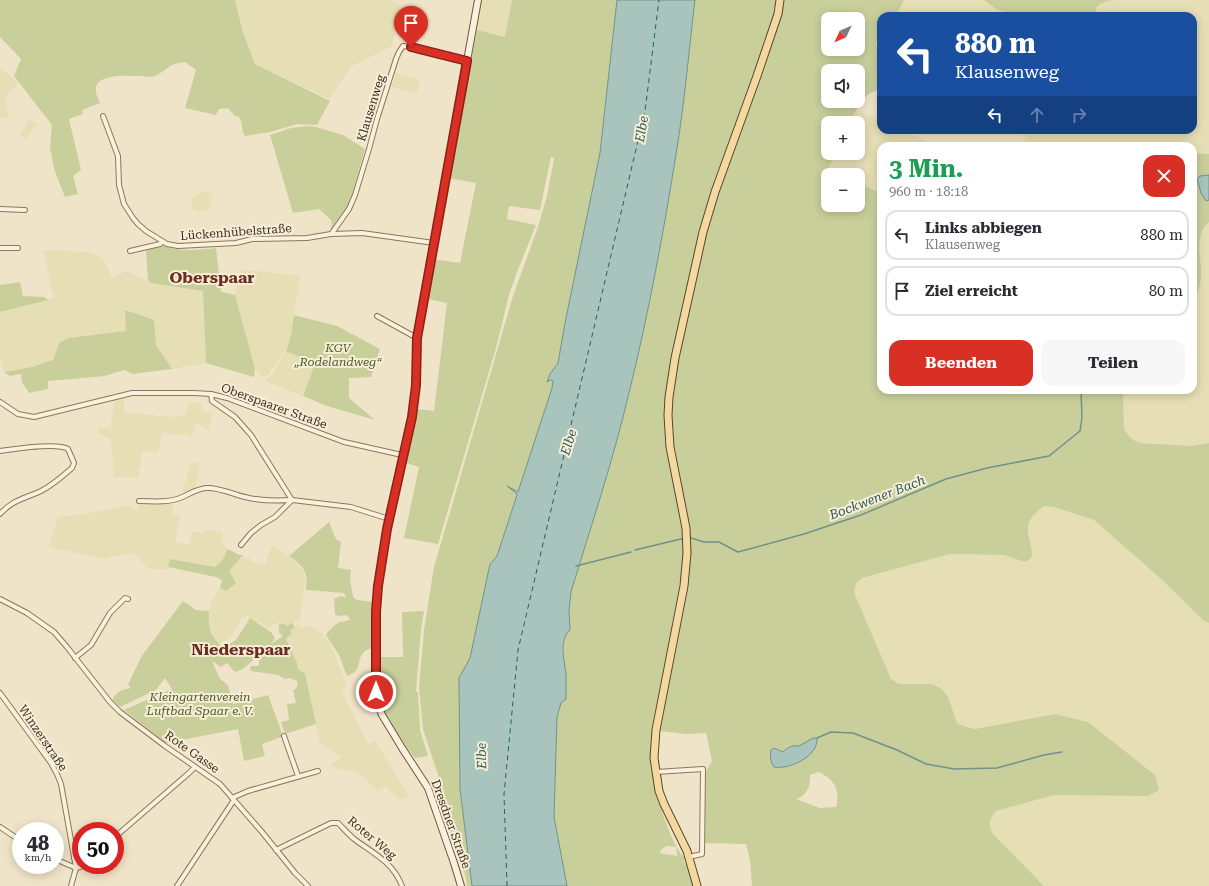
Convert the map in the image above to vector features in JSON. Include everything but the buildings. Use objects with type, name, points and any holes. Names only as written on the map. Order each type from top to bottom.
[{"type":"main road","name":"Dresdner Straße","points":[[461,886],[428,788],[386,724],[377,702],[377,602],[385,538],[402,455],[412,417],[416,385],[417,338],[478,0]]},
{"type":"main road","points":[[697,886],[689,857],[664,804],[654,758],[656,730],[686,571],[686,537],[670,447],[668,397],[675,358],[703,232],[713,198],[778,14],[780,0]]},
{"type":"street","name":"Klausenweg","points":[[331,234],[349,209],[355,195],[377,119],[396,59],[401,48],[404,46],[411,47],[467,61]]},
{"type":"street","name":"Lückenhübelstraße","points":[[104,116],[118,156],[119,184],[124,204],[138,224],[162,242],[178,246],[236,244],[252,240],[307,238],[331,234],[362,233],[434,243]]},
{"type":"street","points":[[0,209],[25,210]]},
{"type":"street","points":[[130,251],[160,244],[162,242]]},
{"type":"street","points":[[0,248],[18,248]]},
{"type":"street","points":[[377,316],[417,338]]},
{"type":"street","name":"Oberspaarer Straße","points":[[0,402],[18,414],[34,417],[132,393],[211,394],[227,398],[344,442],[402,455]]},
{"type":"street","points":[[211,394],[212,401],[235,417],[251,435],[292,500]]},
{"type":"street","points":[[0,451],[62,446],[68,449],[74,464],[72,468],[49,486],[11,503],[0,514]]},
{"type":"street","points":[[139,501],[165,501],[177,499],[206,488],[216,489],[247,498],[276,501],[292,500],[351,507],[389,519]]},
{"type":"street","points":[[241,544],[251,533],[275,517],[292,500]]},
{"type":"street","points":[[75,658],[91,644],[110,613],[125,598],[128,599]]},
{"type":"street","name":"Rote Gasse","points":[[0,599],[27,613],[47,626],[61,640],[110,702],[120,712],[220,784],[295,873],[308,886]]},
{"type":"street","name":"Winzerstraße","points":[[0,693],[51,763],[57,774],[61,784],[72,847]]},
{"type":"street","points":[[284,736],[298,776]]},
{"type":"street","points":[[124,829],[195,767]]},
{"type":"street","points":[[656,772],[703,769],[702,854],[689,857]]},
{"type":"street","points":[[176,886],[233,799],[248,791],[318,770]]},
{"type":"street","name":"Roter Weg","points":[[276,850],[331,823],[338,823],[354,839],[389,864],[402,886]]},
{"type":"street","points":[[0,827],[12,835]]},
{"type":"street","points":[[71,886],[74,874]]},
{"type":"shaded area","points":[[235,0],[391,0],[401,5],[392,46],[352,66],[329,99],[255,64],[243,33]]},
{"type":"shaded area","points":[[481,0],[512,0],[506,37],[477,30]]},
{"type":"shaded area","points":[[904,0],[984,0],[996,9],[1004,12],[897,12]]},
{"type":"shaded area","points":[[1209,0],[1209,154],[1197,153],[1197,142],[1024,142],[1026,137],[1017,134],[1197,134],[1197,12],[1096,12],[1096,8],[1105,1]]},
{"type":"shaded area","points":[[0,68],[19,83],[6,95],[8,117],[6,119],[0,117]]},
{"type":"shaded area","points":[[396,73],[420,80],[417,94],[392,87]]},
{"type":"shaded area","points":[[857,110],[877,118],[877,134],[912,134],[930,142],[877,142],[877,191],[865,186],[865,168],[828,168],[832,160],[865,160],[865,116],[854,116]]},
{"type":"shaded area","points":[[29,120],[37,123],[27,139],[19,136]]},
{"type":"shaded area","points":[[203,191],[212,194],[211,203],[207,211],[194,211],[191,198]]},
{"type":"shaded area","points":[[1209,222],[1209,443],[1191,446],[1141,443],[1133,440],[1124,428],[1123,394],[1197,394],[1197,288],[1201,274],[1199,246],[1203,229]]},
{"type":"shaded area","points":[[43,250],[87,252],[103,258],[112,278],[126,271],[151,283],[203,291],[206,363],[172,369],[156,345],[154,320],[125,311],[127,331],[68,338],[59,343],[53,360],[32,367],[4,372],[0,354],[0,312],[54,298]]},
{"type":"shaded area","points":[[241,270],[300,276],[291,335],[284,353],[266,377],[263,377],[255,369],[235,295]]},
{"type":"shaded area","points":[[286,351],[315,364],[303,396],[265,381],[274,372]]},
{"type":"shaded area","points":[[124,397],[124,412],[170,417],[186,415],[188,402],[202,404],[202,411],[213,414],[208,430],[196,423],[192,437],[180,433],[178,435],[162,432],[158,452],[142,451],[138,477],[114,477],[111,439],[98,433],[99,428],[111,427],[114,399]]},
{"type":"shaded area","points":[[192,462],[200,464],[195,489],[187,493],[182,491]]},
{"type":"shaded area","points":[[139,504],[173,504],[172,515],[180,515],[175,542],[190,545],[192,531],[204,533],[205,530],[223,532],[221,542],[228,549],[223,559],[215,567],[170,559],[168,570],[147,568],[134,553],[105,559],[49,547],[58,517],[86,514],[128,505],[137,509]]},
{"type":"shaded area","points":[[1044,506],[1054,507],[1094,520],[1161,579],[1204,621],[1209,623],[1209,886],[1044,886],[993,834],[989,826],[990,819],[996,811],[1054,795],[1148,796],[1155,775],[1088,722],[1055,714],[975,729],[957,723],[948,697],[919,683],[907,685],[899,684],[891,679],[855,595],[855,583],[862,578],[950,554],[1004,555],[1025,562],[1032,552],[1027,530],[1030,518]]},
{"type":"shaded area","points":[[272,546],[289,556],[304,571],[305,580],[300,619],[286,626],[285,624],[275,623],[270,629],[247,616],[241,618],[231,637],[219,644],[211,634],[208,626],[209,611],[212,601],[220,588],[226,591],[229,571],[243,555],[245,559],[249,557],[251,561],[265,565]]},
{"type":"shaded area","points":[[300,624],[301,628],[311,626],[324,635],[331,646],[347,686],[342,691],[368,744],[375,741],[409,796],[399,800],[385,786],[378,791],[363,776],[355,772],[346,771],[331,766],[341,757],[320,743],[305,674],[298,669],[297,663],[286,638],[291,633],[290,631]]},
{"type":"green space","points":[[0,0],[235,0],[243,33],[255,64],[330,101],[317,125],[297,124],[270,132],[245,136],[239,117],[235,116],[228,108],[219,109],[216,115],[185,108],[196,70],[185,62],[172,65],[151,77],[114,76],[107,78],[97,85],[96,93],[100,103],[82,110],[83,114],[69,119],[81,170],[73,176],[78,194],[65,197],[55,172],[50,148],[52,125],[14,76],[21,59],[0,37]]},
{"type":"green space","points":[[512,0],[617,0],[600,153],[558,363],[550,380],[553,381],[552,388],[518,492],[514,491],[517,495],[497,556],[490,564],[470,658],[459,678],[460,789],[472,886],[467,886],[466,878],[444,815],[439,778],[423,729],[419,687],[424,630],[434,567],[513,296],[539,224],[547,196],[554,158],[551,157],[540,210],[509,206],[507,219],[536,225],[509,295],[496,348],[438,544],[404,538],[419,467],[406,463],[417,409],[434,411],[447,303],[424,298],[431,259],[460,263],[476,183],[448,178],[477,30],[505,37]]},
{"type":"green space","points":[[695,0],[904,0],[897,12],[877,12],[877,91],[870,93],[865,97],[865,64],[821,64],[821,108],[858,108],[854,116],[821,116],[821,160],[832,160],[828,168],[821,168],[821,212],[865,212],[865,186],[877,191],[877,394],[1123,394],[1124,428],[1133,440],[1141,443],[1191,446],[1209,443],[1209,623],[1204,621],[1161,579],[1094,520],[1054,507],[1044,506],[1032,517],[1028,525],[1028,530],[1032,554],[1031,558],[1025,562],[1004,555],[950,554],[862,578],[856,585],[855,595],[891,679],[899,684],[932,684],[942,689],[948,697],[957,723],[975,729],[1055,714],[1088,722],[1155,775],[1159,790],[1148,796],[1054,795],[996,811],[990,822],[990,827],[993,834],[1044,886],[752,886],[750,860],[746,844],[705,843],[705,773],[712,761],[706,733],[687,734],[653,730],[650,760],[654,782],[673,841],[685,858],[684,862],[688,865],[693,886],[567,886],[554,817],[557,717],[566,673],[563,661],[564,642],[571,592],[602,493],[629,393],[650,302],[685,93]],"holes":[[[807,742],[798,763],[779,768],[774,767],[777,749],[783,752],[790,746],[799,746]],[[819,772],[829,778],[835,786],[838,796],[836,807],[820,808],[796,799],[800,798],[808,790],[810,775]],[[666,846],[676,847],[677,856],[660,853]]]},
{"type":"green space","points":[[984,0],[1114,0],[1100,4],[1096,8],[1096,12],[1004,12],[996,9]]},
{"type":"green space","points":[[308,126],[343,135],[365,149],[346,211],[332,231],[330,229],[332,225],[331,220],[319,209],[293,213],[270,135],[291,128]]},
{"type":"green space","points":[[1197,153],[1209,154],[1209,175],[1200,176],[1197,179]]},
{"type":"green space","points":[[1197,179],[1201,193],[1206,201],[1209,200],[1209,222],[1201,233],[1199,247],[1201,276],[1197,294]]},
{"type":"green space","points":[[162,245],[182,250],[216,248],[221,292],[235,295],[255,369],[254,377],[206,363],[203,291],[151,283],[148,281],[146,251],[148,248]]},
{"type":"green space","points":[[20,282],[23,296],[44,297],[48,300],[0,312],[0,285]]},
{"type":"green space","points":[[125,310],[154,320],[156,345],[172,369],[133,374],[124,370],[105,376],[48,381],[48,389],[29,393],[22,382],[21,374],[10,376],[4,372],[32,367],[53,360],[59,343],[68,338],[126,331]]},
{"type":"green space","name":"KGV „Rodelandweg“","points":[[294,315],[337,326],[380,349],[371,377],[349,378],[349,398],[375,420],[327,406],[303,396],[315,364],[286,351],[291,335]]},
{"type":"green space","points":[[329,522],[336,539],[341,542],[338,568],[351,570],[350,579],[353,597],[357,600],[374,602],[374,646],[363,653],[355,672],[347,676],[339,655],[326,635],[332,627],[338,623],[350,620],[347,615],[338,616],[335,614],[334,599],[340,596],[346,597],[344,593],[306,590],[304,570],[289,556]]},
{"type":"green space","points":[[228,549],[239,555],[243,555],[229,571],[236,583],[226,591],[220,588],[222,580],[216,577],[168,567],[170,559],[215,567],[223,559]]},
{"type":"green space","name":"Kleingartenverein Luftbad Spaar e. V.","points":[[183,601],[196,610],[209,611],[211,631],[222,648],[236,640],[250,618],[271,632],[275,638],[271,644],[283,636],[279,633],[279,624],[285,624],[286,626],[293,623],[295,627],[290,631],[292,633],[286,639],[297,663],[298,669],[305,674],[316,724],[285,734],[281,722],[289,720],[287,704],[296,703],[293,690],[298,684],[297,681],[290,678],[285,679],[278,675],[251,671],[251,666],[259,666],[259,657],[235,672],[227,663],[221,667],[212,661],[220,679],[228,685],[233,704],[268,695],[282,733],[281,737],[262,744],[265,756],[244,761],[238,729],[166,743],[124,710],[172,689],[165,678],[156,690],[120,707],[112,700],[120,691],[131,688],[128,685],[141,657]]},
{"type":"green space","points":[[424,611],[416,691],[418,692],[420,730],[428,756],[415,758],[405,746],[384,710],[380,680],[381,657],[403,657],[402,612]]},
{"type":"water","name":"Elbe","points":[[617,0],[695,0],[680,130],[650,302],[616,444],[571,592],[569,610],[570,630],[564,639],[563,645],[566,673],[566,699],[561,703],[557,717],[554,817],[567,886],[472,886],[460,789],[459,678],[470,658],[490,564],[497,556],[517,495],[507,486],[518,492],[552,388],[553,381],[550,380],[547,382],[550,374],[558,363],[600,153]]},
{"type":"water","points":[[1209,175],[1209,200],[1206,201],[1201,193],[1197,179],[1200,176]]},
{"type":"water","points":[[813,738],[817,738],[816,745],[808,756],[795,764],[774,767],[770,755],[771,750],[774,748],[783,752],[790,747],[799,746]]},
{"type":"waterway","name":"Bockwener Bach","points":[[688,537],[704,542],[719,542],[738,552],[804,534],[861,515],[946,479],[987,468],[1049,456],[1080,431],[1082,418],[1081,394]]},
{"type":"waterway","name":"Bockwener Bach","points":[[635,550],[685,538]]},
{"type":"waterway","points":[[576,566],[631,552]]},
{"type":"waterway","points":[[817,738],[831,732],[853,733],[897,750],[926,764],[954,769],[997,768],[1044,755],[1062,752]]},
{"type":"ferry route","points":[[507,886],[504,794],[518,650],[645,111],[659,0]]},
{"type":"district","name":"Oberspaar","points":[[212,277]]},
{"type":"district","name":"Niederspaar","points":[[241,649]]},
{"type":"route","points":[[376,692],[376,612],[378,586],[385,538],[402,455],[405,449],[412,417],[416,385],[417,338],[467,61],[411,47]]}]
